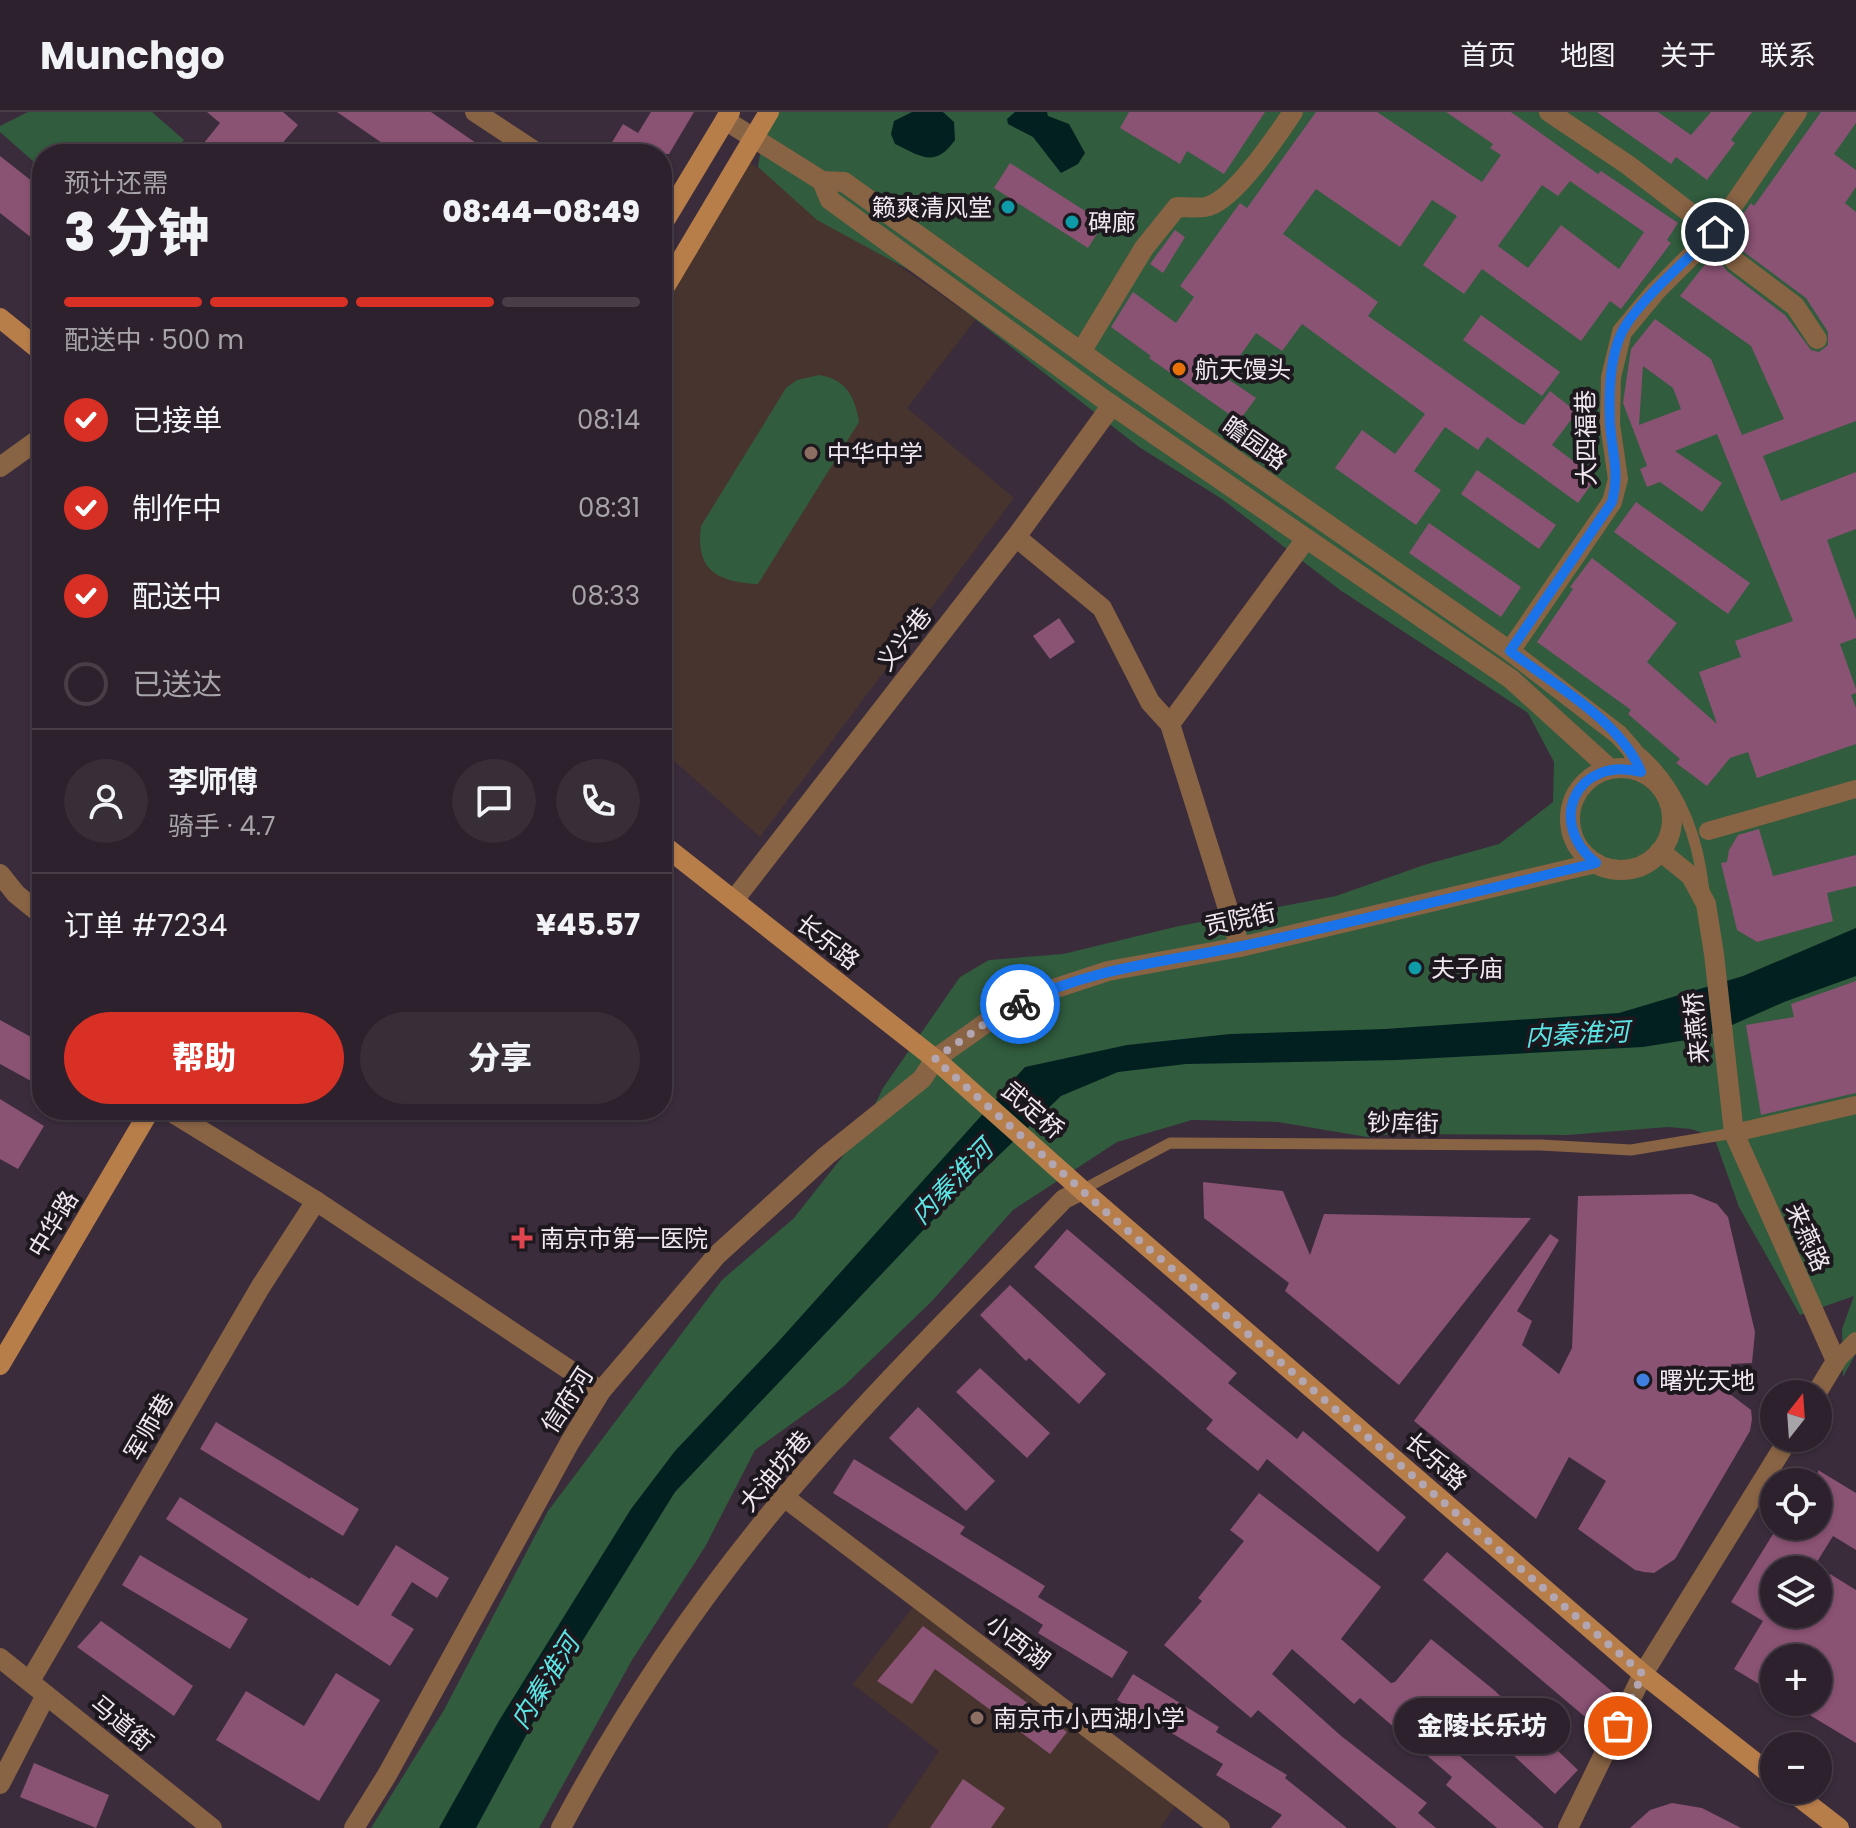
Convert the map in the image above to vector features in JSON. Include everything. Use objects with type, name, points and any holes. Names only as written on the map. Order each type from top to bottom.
[{"type":"main road","points":[[672,275],[769,112]]},
{"type":"main road","points":[[672,208],[727,116]]},
{"type":"main road","points":[[0,318],[32,344]]},
{"type":"main road","name":"长乐路","points":[[672,852],[961,1082]]},
{"type":"main road","name":"武定桥","points":[[961,1082],[1076,1184]]},
{"type":"main road","name":"中华路","points":[[0,1365],[144,1120]]},
{"type":"main road","name":"长乐路","points":[[1076,1184],[1643,1674],[1760,1766]]},
{"type":"main road","points":[[1808,1804],[1839,1828]]},
{"type":"street","points":[[475,112],[524,144]]},
{"type":"street","points":[[1081,352],[1144,248],[1177,207],[1209,206],[1233,189],[1273,143],[1293,112]]},
{"type":"street","points":[[1549,112],[1628,165],[1715,232],[1735,261],[1795,306],[1817,339]]},
{"type":"street","name":"大四福巷","points":[[1510,651],[1612,502],[1618,479],[1610,424],[1611,377],[1622,332],[1656,291],[1715,232],[1797,112]]},
{"type":"street","name":"瞻园路","points":[[727,116],[822,181],[844,182],[1120,380],[1510,651],[1619,735],[1632,750],[1641,772]]},
{"type":"street","name":"瞻园路","points":[[822,181],[830,200],[1109,403],[1511,679],[1610,769]]},
{"type":"street","name":"义兴巷","points":[[734,900],[1016,537],[1109,403],[1117,403],[1124,397],[1126,386],[1120,380]]},
{"type":"street","points":[[1134,420],[1129,411],[1132,403],[1141,398],[1149,400]]},
{"type":"street","points":[[0,467],[32,444]]},
{"type":"street","points":[[1016,537],[1102,608],[1150,702],[1170,724],[1240,947]]},
{"type":"street","points":[[1170,724],[1306,539]]},
{"type":"street","points":[[1625,768],[1641,772],[1654,780],[1670,807],[1668,837],[1660,851],[1647,862],[1630,869],[1613,869],[1596,863],[1582,852],[1573,837],[1569,820],[1572,803],[1587,781],[1610,769],[1625,768]]},
{"type":"street","points":[[1708,831],[1856,789]]},
{"type":"street","points":[[1660,851],[1691,876],[1706,904]]},
{"type":"street","name":"贡院街","points":[[922,1079],[935,1059],[990,1020],[1041,993],[1108,971],[1240,947],[1596,863]]},
{"type":"street","points":[[0,875],[32,907]]},
{"type":"street","name":"来燕桥","points":[[1706,904],[1730,1096]]},
{"type":"street","name":"信府河","points":[[354,1828],[387,1775],[601,1391],[717,1255],[826,1156],[922,1079]]},
{"type":"street","name":"来燕路","points":[[1730,1096],[1734,1133],[1836,1361]]},
{"type":"street","points":[[1734,1133],[1856,1105]]},
{"type":"street","points":[[184,1120],[316,1201],[601,1391]]},
{"type":"street","name":"大油坊巷","points":[[561,1828],[595,1764],[702,1604],[784,1497],[888,1381],[1076,1184]]},
{"type":"street","name":"军师巷","points":[[30,1681],[261,1286],[316,1201]]},
{"type":"street","points":[[1824,1380],[1836,1361],[1856,1341]]},
{"type":"street","points":[[1568,1828],[1643,1674],[1780,1452]]},
{"type":"street","name":"小西湖","points":[[784,1497],[1220,1828]]},
{"type":"street","name":"马道街","points":[[0,1658],[212,1828]]},
{"type":"street","points":[[0,1784],[46,1695]]},
{"type":"lane","points":[[1619,735],[1648,758],[1674,791],[1701,861],[1706,904]]},
{"type":"lane","name":"钞库街","points":[[1076,1184],[1170,1143],[1541,1145],[1631,1150],[1734,1133]]},
{"type":"shaded area","name":"中华中学","points":[[745,159],[976,319],[907,408],[1014,498],[760,837],[672,759],[672,289]]},
{"type":"shaded area","name":"南京市小西湖小学","points":[[913,1607],[1175,1806],[1160,1828],[887,1828],[939,1751],[853,1684]]},
{"type":"green space","points":[[28,112],[152,112],[184,140],[181,144],[32,144],[32,160],[0,132],[0,126]]},
{"type":"green space","name":"夫子庙","points":[[767,112],[1856,112],[1856,1353],[1843,1377],[1842,1329],[1854,1296],[1800,1315],[1739,1207],[1714,1137],[1691,1129],[1668,1127],[1568,1135],[1393,1134],[1367,1137],[1278,1122],[1192,1120],[1117,1142],[1013,1210],[932,1301],[844,1386],[755,1450],[705,1547],[632,1660],[539,1828],[371,1828],[444,1710],[548,1511],[722,1280],[794,1218],[861,1133],[883,1088],[960,977],[989,960],[1063,954],[1179,926],[1336,896],[1424,865],[1499,844],[1553,802],[1554,762],[1528,713],[1340,590],[1222,499],[1139,447],[920,276],[817,220],[758,167]]},
{"type":"green space","points":[[819,375],[836,381],[848,391],[859,422],[758,584],[721,577],[706,564],[702,554],[701,526],[786,388],[797,380]]},
{"type":"water","points":[[912,112],[943,112],[954,122],[955,140],[948,149],[928,157],[895,144],[891,134],[894,121]]},
{"type":"water","points":[[1015,112],[1047,112],[1048,116],[1069,124],[1085,153],[1078,164],[1061,173],[1033,137],[1008,124],[1007,119]]},
{"type":"water","name":"内秦淮河","points":[[1856,928],[1856,976],[1784,1002],[1705,1037],[1643,1047],[1398,1060],[1186,1064],[1118,1072],[1061,1096],[948,1204],[675,1492],[542,1706],[476,1828],[439,1828],[500,1719],[631,1509],[675,1451],[778,1342],[1025,1067],[1127,1045],[1230,1034],[1385,1029],[1619,1013],[1743,976]]},
{"type":"building","points":[[207,112],[283,112],[298,125],[282,144],[203,144],[220,123]]},
{"type":"building","points":[[337,112],[431,112],[477,144],[383,144]]},
{"type":"building","points":[[651,112],[694,112],[672,149],[672,144],[611,144],[623,124],[638,133]]},
{"type":"building","points":[[1129,112],[1265,112],[1224,174],[1187,151],[1180,164],[1120,128]]},
{"type":"building","points":[[1316,112],[1377,112],[1482,182],[1501,155],[1490,148],[1493,144],[1446,112],[1511,112],[1598,174],[1601,171],[1678,223],[1667,240],[1671,243],[1621,309],[1610,301],[1581,341],[1482,269],[1464,294],[1423,265],[1457,216],[1432,200],[1400,247],[1316,189],[1283,234],[1378,302],[1368,316],[1519,423],[1524,425],[1550,391],[1577,412],[1552,445],[1596,478],[1578,503],[1487,437],[1478,450],[1445,427],[1414,471],[1441,490],[1416,525],[1335,468],[1362,430],[1395,454],[1425,414],[1302,324],[1282,351],[1256,333],[1225,377],[1256,398],[1239,421],[1149,358],[1151,356],[1111,327],[1133,292],[1176,323],[1194,297],[1180,286],[1240,203],[1247,208]],"holes":[[[1570,181],[1644,232],[1619,269],[1561,225],[1528,268],[1498,246],[1542,185],[1558,196]]]},
{"type":"building","points":[[1597,112],[1658,112],[1691,135],[1711,112],[1752,112],[1731,140],[1735,143],[1707,180],[1676,157],[1671,164]]},
{"type":"building","points":[[1821,112],[1856,112],[1856,123],[1834,154],[1856,170],[1856,187],[1845,203],[1856,212],[1856,421],[1763,456],[1781,501],[1856,472],[1856,529],[1827,540],[1856,620],[1856,638],[1840,644],[1856,689],[1856,693],[1851,695],[1856,708],[1856,744],[1757,778],[1748,752],[1730,758],[1707,786],[1676,763],[1680,759],[1628,714],[1631,710],[1537,642],[1573,589],[1570,587],[1592,558],[1677,623],[1647,662],[1717,724],[1699,672],[1741,657],[1735,641],[1793,621],[1717,434],[1675,451],[1722,483],[1702,512],[1660,482],[1647,487],[1640,469],[1647,466],[1623,403],[1631,349],[1655,319],[1711,359],[1742,435],[1784,419],[1751,346],[1680,296],[1714,253],[1727,271],[1785,315],[1811,350],[1819,352],[1828,345],[1828,332],[1806,298],[1744,252],[1731,232],[1751,203],[1754,206]],"holes":[[[1643,366],[1673,388],[1681,409],[1639,425]]]},
{"type":"building","points":[[0,156],[32,181],[32,238],[0,213]]},
{"type":"building","points":[[1010,163],[1104,223],[1088,248],[994,188]]},
{"type":"building","points":[[1175,230],[1185,237],[1163,273],[1150,264]]},
{"type":"building","points":[[1481,315],[1560,372],[1542,396],[1463,340]]},
{"type":"building","points":[[1477,470],[1556,525],[1539,549],[1461,494]]},
{"type":"building","points":[[1636,502],[1750,583],[1728,614],[1614,532]]},
{"type":"building","points":[[1429,523],[1521,587],[1501,617],[1409,553]]},
{"type":"building","points":[[1059,618],[1075,642],[1050,659],[1033,636]]},
{"type":"building","points":[[1759,829],[1773,876],[1856,855],[1856,886],[1827,893],[1833,921],[1757,942],[1737,930],[1721,863],[1727,862],[1729,850],[1738,835]]},
{"type":"building","points":[[1856,981],[1856,1093],[1761,1115],[1746,1025],[1794,1017],[1791,1004]]},
{"type":"building","points":[[0,1020],[32,1038],[32,1082],[0,1064]]},
{"type":"building","points":[[0,1099],[44,1126],[18,1169],[0,1159]]},
{"type":"building","points":[[1203,1182],[1283,1191],[1310,1255],[1324,1214],[1531,1218],[1399,1385],[1285,1291],[1289,1283],[1204,1218]]},
{"type":"building","name":"曙光天地","points":[[1692,1194],[1717,1204],[1728,1217],[1755,1332],[1752,1363],[1731,1364],[1730,1394],[1751,1410],[1752,1419],[1750,1431],[1675,1559],[1654,1573],[1644,1572],[1635,1570],[1578,1529],[1606,1481],[1569,1457],[1536,1519],[1414,1421],[1550,1234],[1559,1240],[1517,1311],[1532,1321],[1522,1345],[1559,1374],[1572,1348],[1578,1196]]},
{"type":"building","points":[[1067,1229],[1237,1373],[1228,1383],[1297,1439],[1303,1431],[1406,1517],[1378,1552],[1267,1459],[1258,1471],[1206,1429],[1213,1420],[1034,1267]]},
{"type":"building","points":[[1010,1285],[1106,1374],[1079,1404],[1029,1358],[1026,1361],[980,1315]]},
{"type":"building","points":[[980,1368],[1050,1433],[1027,1458],[956,1392]]},
{"type":"building","points":[[918,1407],[995,1481],[966,1511],[889,1438]]},
{"type":"building","points":[[216,1422],[359,1509],[343,1536],[200,1449]]},
{"type":"building","points":[[854,1459],[965,1527],[960,1534],[1045,1586],[1038,1597],[1128,1652],[1112,1678],[1038,1633],[1043,1625],[833,1493]]},
{"type":"building","points":[[1832,1478],[1856,1493],[1856,1550],[1833,1536]]},
{"type":"building","points":[[1259,1493],[1381,1587],[1341,1639],[1391,1683],[1431,1639],[1494,1690],[1578,1770],[1555,1794],[1484,1728],[1460,1756],[1544,1828],[1497,1828],[1446,1785],[1452,1777],[1360,1698],[1354,1704],[1292,1649],[1272,1674],[1340,1735],[1427,1803],[1418,1813],[1436,1828],[1397,1828],[1258,1710],[1251,1718],[1164,1645],[1202,1601],[1198,1598],[1244,1541],[1230,1530]]},
{"type":"building","points":[[180,1497],[358,1606],[396,1545],[449,1578],[437,1598],[412,1582],[391,1615],[414,1629],[390,1666],[166,1519]]},
{"type":"building","points":[[1769,1540],[1831,1540],[1821,1556],[1760,1556],[1760,1619],[1731,1602]]},
{"type":"building","points":[[1447,1552],[1614,1693],[1590,1721],[1423,1580]]},
{"type":"building","points":[[140,1555],[248,1619],[230,1649],[122,1585]]},
{"type":"building","points":[[1832,1575],[1856,1590],[1856,1743],[1811,1716],[1832,1716],[1832,1644],[1760,1644],[1760,1685],[1734,1669],[1760,1626],[1832,1628]]},
{"type":"building","points":[[101,1621],[193,1686],[174,1716],[77,1647]]},
{"type":"building","points":[[923,1626],[1067,1732],[1050,1754],[935,1669],[912,1704],[877,1681]]},
{"type":"building","points":[[336,1673],[380,1700],[319,1801],[216,1740],[246,1691],[304,1726]]},
{"type":"building","points":[[1133,1674],[1219,1727],[1216,1732],[1287,1775],[1285,1778],[1347,1828],[1271,1828],[1282,1815],[1216,1775],[1223,1764],[1117,1700]]},
{"type":"building","points":[[34,1763],[109,1795],[96,1828],[20,1797]]},
{"type":"building","points":[[963,1779],[1005,1808],[991,1828],[930,1828]]},
{"type":"building","points":[[1672,1803],[1702,1808],[1741,1828],[1630,1828],[1650,1810]]},
{"type":"way so far","points":[[1020,1004],[990,1020],[935,1059],[1105,1211],[1643,1674],[1618,1726]]},
{"type":"place","name":"籁爽清风堂","points":[[1008,207]]},
{"type":"place","name":"碑廊","points":[[1072,222]]},
{"type":"place","name":"航天馒头","points":[[1179,369]]},
{"type":"place","name":"中华中学","points":[[811,453]]},
{"type":"place","name":"夫子庙","points":[[1415,968]]},
{"type":"place","name":"南京市第一医院","points":[[522,1238]]},
{"type":"place","name":"曙光天地","points":[[1643,1380]]},
{"type":"place","name":"南京市小西湖小学","points":[[977,1718]]},
{"type":"place","name":"金陵长乐坊","points":[[1618,1726]]},
{"type":"route","points":[[1020,1004],[1041,993],[1108,971],[1240,947],[1596,863],[1582,852],[1573,837],[1569,820],[1572,803],[1580,787],[1593,775],[1625,768],[1641,772],[1632,750],[1619,735],[1510,651],[1612,502],[1618,479],[1610,424],[1611,377],[1622,332],[1656,291],[1715,232]]}]
